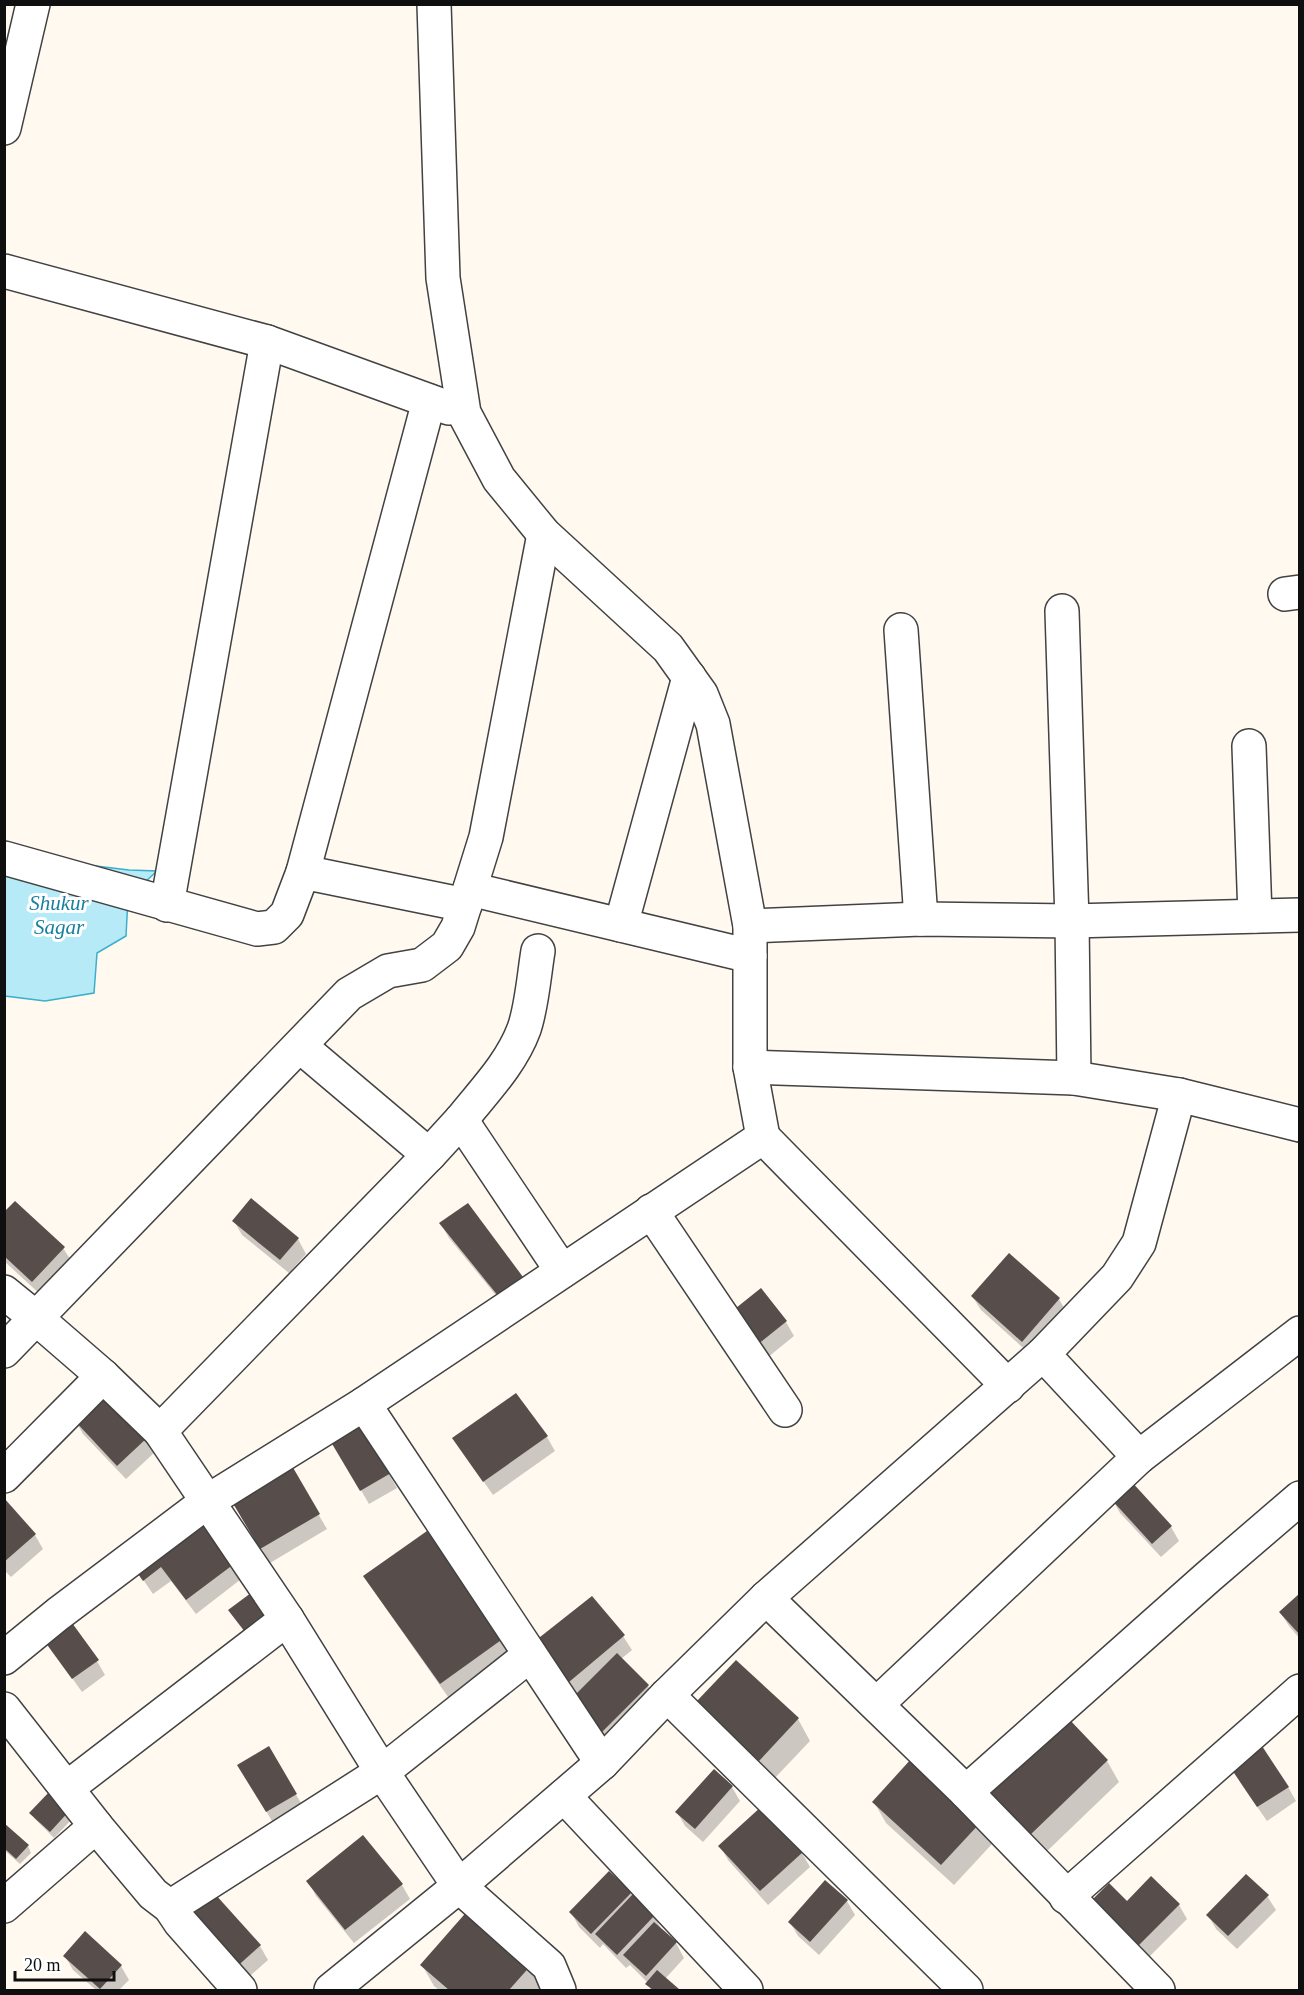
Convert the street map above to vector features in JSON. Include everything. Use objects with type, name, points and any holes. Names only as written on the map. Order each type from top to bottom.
[{"type":"street","points":[[4,128],[33,4]]},
{"type":"street","points":[[434,4],[443,278],[465,413],[499,479],[544,534],[669,648],[701,694],[713,724],[750,941],[750,1067],[763,1137],[1008,1386]]},
{"type":"street","points":[[4,271],[267,342],[465,413]]},
{"type":"street","points":[[167,905],[267,342]]},
{"type":"street","points":[[4,858],[257,929],[274,927],[287,914],[303,872],[429,400]]},
{"type":"street","points":[[4,1351],[349,994],[388,971],[422,965],[447,946],[458,927],[486,837],[544,534]]},
{"type":"street","points":[[1062,612],[1072,921],[1074,1078]]},
{"type":"street","points":[[902,630],[921,919]]},
{"type":"street","points":[[621,925],[689,677]]},
{"type":"street","points":[[1249,746],[1255,916]]},
{"type":"street","points":[[303,872],[467,897],[621,925],[750,941],[921,919],[1072,921],[1299,915]]},
{"type":"street","points":[[160,1431],[429,1155],[507,1063],[524,1027],[538,951]]},
{"type":"street","points":[[300,1046],[429,1155]]},
{"type":"street","points":[[750,1067],[1074,1078],[1179,1095],[1299,1125]]},
{"type":"street","points":[[331,1990],[459,1886],[602,1764],[667,1695],[766,1598],[1044,1354],[1117,1277],[1139,1243],[1179,1095]]},
{"type":"street","points":[[461,1120],[562,1271]]},
{"type":"street","points":[[4,1658],[58,1614],[208,1501],[364,1404],[763,1137]]},
{"type":"street","points":[[651,1211],[785,1410]]},
{"type":"street","points":[[4,1292],[103,1376],[160,1431],[287,1619],[382,1772],[459,1886],[549,1966],[559,1990]]},
{"type":"street","points":[[877,1704],[1139,1457],[1298,1326]]},
{"type":"street","points":[[1044,1354],[1139,1457]]},
{"type":"street","points":[[4,1476],[103,1376]]},
{"type":"street","points":[[364,1404],[602,1764]]},
{"type":"street","points":[[966,1792],[1299,1498]]},
{"type":"street","points":[[766,1598],[966,1792],[1065,1897],[1158,1990]]},
{"type":"street","points":[[67,1788],[287,1619]]},
{"type":"street","points":[[170,1907],[382,1772],[530,1655]]},
{"type":"street","points":[[667,1695],[966,1990]]},
{"type":"street","points":[[1065,1897],[1297,1702]]},
{"type":"street","points":[[4,1709],[153,1894],[170,1907],[240,1990]]},
{"type":"street","points":[[564,1796],[746,1990]]},
{"type":"street","points":[[4,1906],[96,1826]]},
{"type":"water","name":"Shukur Sagar","points":[[5,855],[129,870],[157,871],[128,898],[126,936],[97,953],[94,993],[45,1001],[5,996]]},
{"type":"building","points":[[251,1198],[299,1238],[280,1260],[232,1221]]},
{"type":"building","points":[[15,1201],[65,1247],[32,1282],[4,1256],[4,1212]]},
{"type":"building","points":[[468,1203],[523,1277],[499,1297],[439,1223]]},
{"type":"building","points":[[1009,1253],[1060,1298],[1022,1342],[971,1296]]},
{"type":"building","points":[[761,1288],[787,1321],[752,1349],[726,1316]]},
{"type":"building","points":[[102,1390],[148,1437],[117,1466],[73,1419]]},
{"type":"building","points":[[516,1393],[548,1436],[483,1482],[452,1438]]},
{"type":"building","points":[[358,1419],[391,1473],[360,1491],[328,1437]]},
{"type":"building","points":[[288,1459],[320,1514],[260,1549],[228,1495]]},
{"type":"building","points":[[1130,1480],[1172,1526],[1152,1544],[1110,1498]]},
{"type":"building","points":[[4,1498],[36,1534],[4,1562]]},
{"type":"building","points":[[201,1512],[238,1561],[186,1600],[161,1567],[143,1581],[131,1564]]},
{"type":"building","points":[[427,1531],[504,1638],[440,1684],[363,1576]]},
{"type":"building","points":[[255,1590],[271,1612],[245,1632],[228,1610]]},
{"type":"building","points":[[1300,1593],[1300,1635],[1279,1612]]},
{"type":"building","points":[[592,1596],[625,1635],[569,1682],[535,1641]]},
{"type":"building","points":[[67,1616],[99,1660],[72,1679],[40,1635]]},
{"type":"building","points":[[617,1653],[649,1685],[598,1736],[566,1704]]},
{"type":"building","points":[[736,1660],[799,1718],[759,1761],[696,1702]]},
{"type":"building","points":[[1067,1717],[1108,1760],[1029,1836],[988,1794]]},
{"type":"building","points":[[269,1746],[297,1794],[266,1812],[237,1765]]},
{"type":"building","points":[[1262,1746],[1289,1787],[1257,1807],[1230,1767]]},
{"type":"building","points":[[912,1758],[981,1822],[941,1865],[872,1802]]},
{"type":"building","points":[[714,1769],[733,1786],[695,1829],[675,1812]]},
{"type":"building","points":[[52,1789],[72,1808],[50,1832],[29,1813]]},
{"type":"building","points":[[762,1806],[803,1852],[760,1891],[718,1846]]},
{"type":"building","points":[[4,1823],[29,1845],[16,1859],[4,1848]]},
{"type":"building","points":[[363,1835],[403,1884],[345,1930],[306,1881]]},
{"type":"building","points":[[609,1871],[632,1892],[591,1934],[569,1912]]},
{"type":"building","points":[[1246,1874],[1269,1895],[1228,1936],[1206,1915]]},
{"type":"building","points":[[1151,1876],[1180,1904],[1138,1946],[1092,1900],[1109,1883],[1127,1901]]},
{"type":"building","points":[[825,1880],[848,1900],[810,1942],[788,1922]]},
{"type":"building","points":[[215,1894],[261,1945],[233,1970],[188,1919]]},
{"type":"building","points":[[633,1894],[655,1915],[617,1955],[595,1934]]},
{"type":"building","points":[[470,1908],[533,1963],[509,1990],[449,1990],[420,1965]]},
{"type":"building","points":[[654,1922],[677,1942],[646,1976],[623,1955]]},
{"type":"building","points":[[85,1931],[122,1965],[100,1989],[63,1956]]},
{"type":"building","points":[[657,1970],[679,1989],[653,1990],[645,1984]]}]
